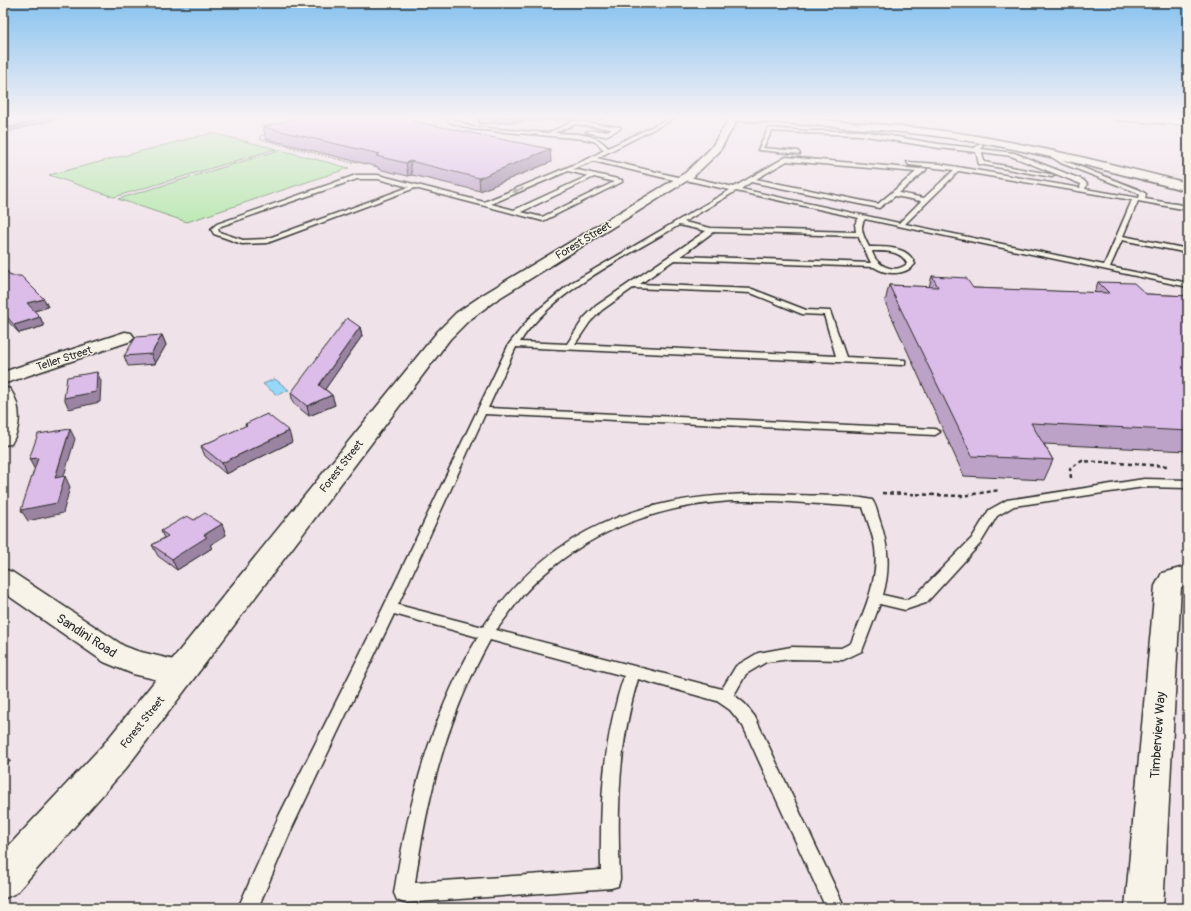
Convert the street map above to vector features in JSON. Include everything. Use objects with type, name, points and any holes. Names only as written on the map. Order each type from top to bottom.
[{"type":"main road","name":"Forest Street","points":[[3,880],[95,779],[180,673],[427,355],[456,323],[508,285],[685,178],[705,160]]},
{"type":"main road","points":[[1079,160],[1188,187]]},
{"type":"main road","name":"Teller Street","points":[[3,378],[125,337]]},
{"type":"main road","points":[[3,393],[9,403],[10,410],[3,438]]},
{"type":"main road","name":"Timberview Way","points":[[1144,908],[1168,586],[1171,580],[1188,576]]},
{"type":"main road","name":"Sandini Road","points":[[3,579],[106,650],[133,662],[180,673]]},
{"type":"lane","points":[[485,204],[590,160]]},
{"type":"lane","points":[[607,160],[863,217],[1188,285]]},
{"type":"lane","points":[[607,160],[685,178]]},
{"type":"lane","points":[[248,908],[285,822],[390,608],[513,344],[528,323],[554,299],[785,160]]},
{"type":"lane","points":[[794,160],[958,169],[1188,208]]},
{"type":"lane","points":[[980,160],[981,163],[1074,178]]},
{"type":"lane","points":[[1026,160],[1074,178],[1083,183],[1082,190]]},
{"type":"lane","points":[[1060,160],[1140,192],[1143,195],[1119,238],[1106,268]]},
{"type":"lane","points":[[902,162],[924,168]]},
{"type":"lane","points":[[750,180],[879,206],[924,168]]},
{"type":"lane","points":[[416,186],[267,241],[242,242],[216,233],[214,229],[219,225],[356,177],[378,177],[416,186],[543,219],[620,181],[566,169]]},
{"type":"lane","points":[[900,224],[958,169]]},
{"type":"lane","points":[[515,212],[594,175]]},
{"type":"lane","points":[[894,194],[925,200]]},
{"type":"lane","points":[[863,217],[857,226],[875,265]]},
{"type":"lane","points":[[678,223],[711,230],[860,234]]},
{"type":"lane","points":[[569,347],[594,312],[630,286],[704,237],[711,230]]},
{"type":"lane","points":[[1119,238],[1188,251]]},
{"type":"lane","points":[[672,258],[875,265],[885,269],[898,270],[908,267],[911,264],[908,257],[900,253],[867,249]]},
{"type":"lane","points":[[630,286],[752,291],[805,312],[826,313],[842,360]]},
{"type":"lane","points":[[513,344],[902,362]]},
{"type":"lane","points":[[481,411],[935,432]]},
{"type":"lane","points":[[875,598],[905,605],[921,599],[976,541],[993,513],[1006,505],[1144,482],[1188,484]]},
{"type":"lane","points":[[633,672],[623,704],[612,771],[609,819],[611,879],[404,893],[412,835],[430,761],[456,693],[487,633],[506,606],[534,575],[556,556],[586,536],[626,518],[684,502],[713,498],[755,498],[868,503],[882,554],[880,578],[875,598],[857,647],[854,650],[843,654],[792,653],[763,657],[741,670],[724,697]]},
{"type":"lane","points":[[390,608],[724,697],[736,704],[745,715],[836,907]]},
{"type":"path","points":[[340,160],[357,164]]},
{"type":"path","points":[[1064,481],[1071,479],[1070,468],[1082,462],[1173,467]]},
{"type":"path","points":[[874,493],[961,496],[1005,489]]},
{"type":"green space","points":[[109,160],[241,160],[114,197],[49,175]]},
{"type":"green space","points":[[249,160],[316,160],[349,168],[187,222],[118,199]]},
{"type":"water","points":[[275,379],[289,390],[277,395],[263,384]]},
{"type":"building","points":[[391,160],[524,160],[479,178],[410,161],[406,163]]},
{"type":"building","points":[[3,267],[11,276],[21,276],[44,299],[27,303],[40,317],[14,325],[3,312]]},
{"type":"building","points":[[932,276],[966,278],[973,288],[1109,293],[1098,282],[1134,283],[1146,294],[1188,296],[1188,431],[1031,423],[1053,460],[972,456],[889,285],[938,287]]},
{"type":"building","points":[[347,318],[360,327],[319,385],[332,395],[307,406],[291,393]]},
{"type":"building","points":[[162,335],[151,354],[124,356],[136,337]]},
{"type":"building","points":[[97,372],[96,392],[64,398],[67,377]]},
{"type":"building","points":[[267,414],[289,431],[222,463],[201,446],[247,425],[245,424]]},
{"type":"building","points":[[70,429],[55,478],[65,476],[57,503],[21,510],[38,458],[29,459],[38,434]]},
{"type":"building","points":[[205,513],[222,524],[204,535],[207,537],[172,559],[152,545],[168,536],[161,531],[187,516],[194,520]]}]
